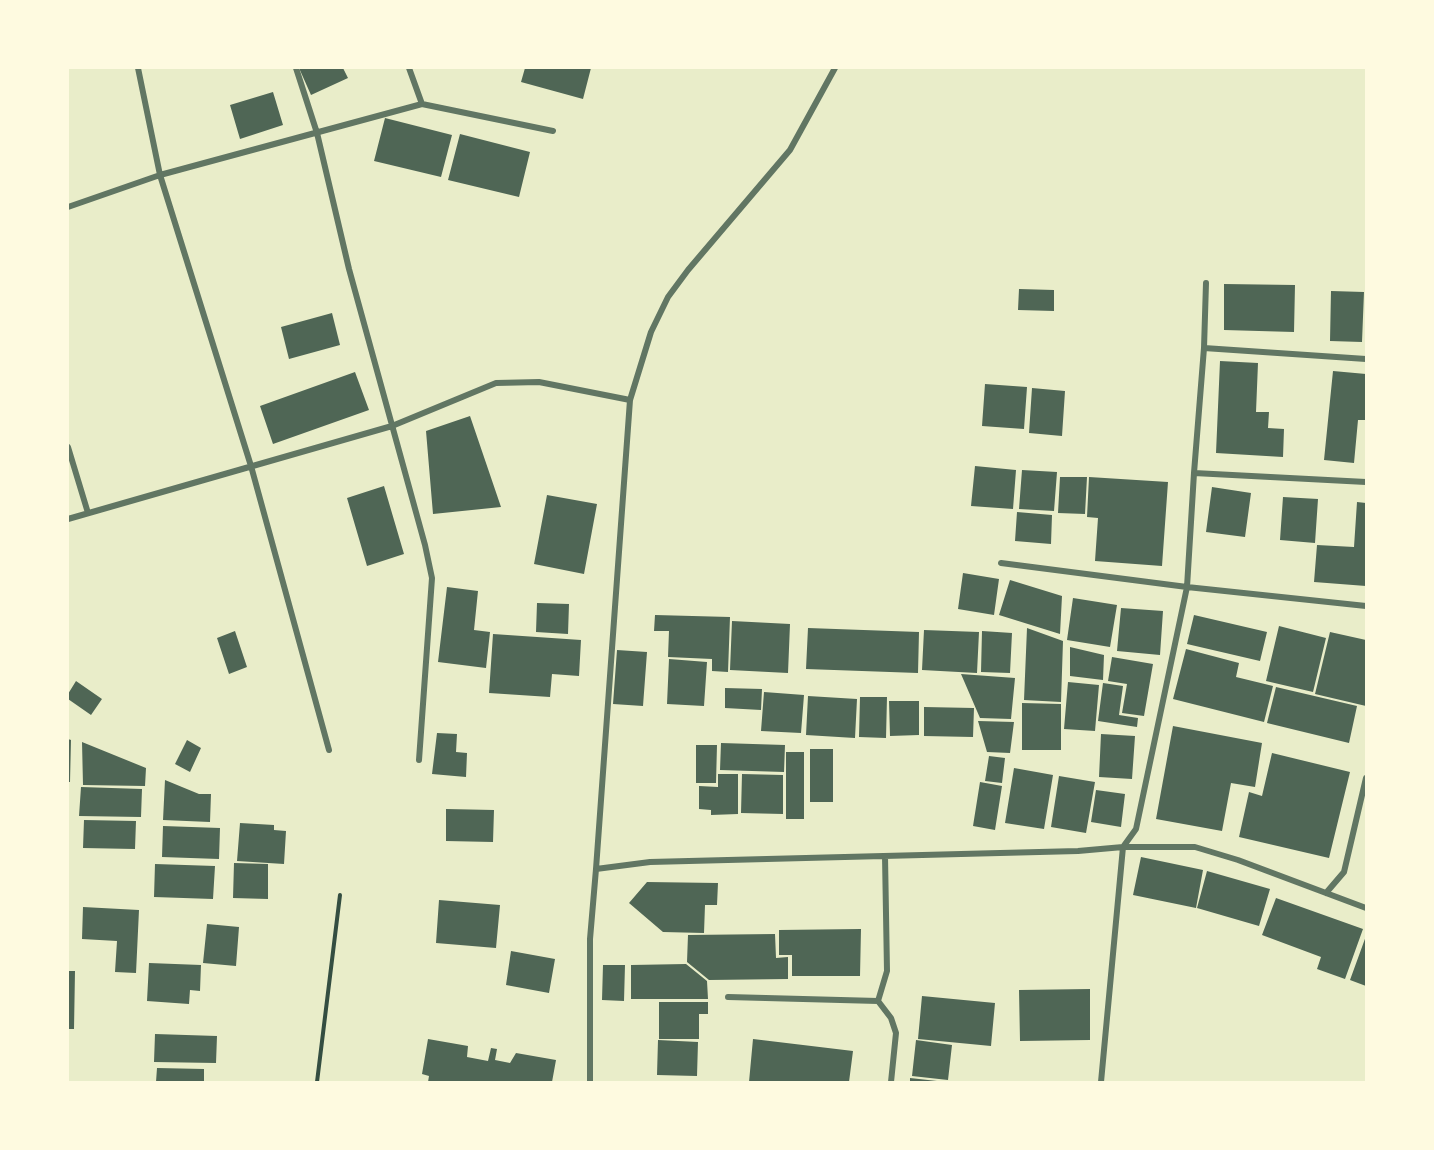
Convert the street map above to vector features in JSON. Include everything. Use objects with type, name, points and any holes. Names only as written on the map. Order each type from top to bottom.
[{"type":"street","points":[[138,68],[160,175],[251,466],[329,750]]},
{"type":"street","points":[[296,68],[316,133],[349,269],[425,545],[432,578],[419,760]]},
{"type":"street","points":[[410,68],[422,104]]},
{"type":"street","points":[[590,1083],[590,939],[630,400],[651,332],[668,297],[687,270],[790,150],[835,68]]},
{"type":"street","points":[[68,207],[160,175],[422,104],[553,131]]},
{"type":"street","points":[[1101,1083],[1123,847],[1136,830],[1187,587],[1204,348],[1206,283]]},
{"type":"street","points":[[1204,348],[1366,359]]},
{"type":"street","points":[[68,519],[392,426],[496,384],[539,382],[630,400]]},
{"type":"street","points":[[68,447],[88,513]]},
{"type":"street","points":[[1194,473],[1366,482]]},
{"type":"street","points":[[1001,563],[1187,587],[1366,606]]},
{"type":"street","points":[[1326,893],[1344,872],[1366,778]]},
{"type":"street","points":[[596,868],[650,862],[1078,851],[1123,847],[1195,847],[1238,860],[1366,908]]},
{"type":"street","points":[[878,1001],[887,971],[885,856]]},
{"type":"street","points":[[728,997],[878,1001]]},
{"type":"street","points":[[878,1001],[891,1018],[896,1034],[891,1083]]},
{"type":"path","points":[[317,1083],[340,895]]},
{"type":"building","points":[[299,68],[343,68],[348,78],[311,95]]},
{"type":"building","points":[[525,68],[591,68],[583,99],[521,82]]},
{"type":"building","points":[[273,92],[283,125],[240,139],[230,105]]},
{"type":"building","points":[[385,118],[452,135],[441,177],[374,161]]},
{"type":"building","points":[[460,134],[530,152],[519,197],[448,180]]},
{"type":"building","points":[[1224,284],[1295,285],[1294,332],[1224,330]]},
{"type":"building","points":[[1019,289],[1054,290],[1054,311],[1018,310]]},
{"type":"building","points":[[1331,291],[1364,292],[1362,342],[1330,341]]},
{"type":"building","points":[[332,313],[340,345],[289,359],[281,327]]},
{"type":"building","points":[[1220,361],[1258,363],[1256,412],[1269,412],[1268,428],[1284,429],[1283,457],[1216,453]]},
{"type":"building","points":[[1333,371],[1366,374],[1366,420],[1358,420],[1354,463],[1324,460]]},
{"type":"building","points":[[355,372],[369,410],[273,444],[260,406]]},
{"type":"building","points":[[985,384],[1027,387],[1024,429],[982,426]]},
{"type":"building","points":[[1032,388],[1065,391],[1062,436],[1029,433]]},
{"type":"building","points":[[470,416],[501,507],[433,514],[426,431]]},
{"type":"building","points":[[975,466],[1016,470],[1013,509],[971,506]]},
{"type":"building","points":[[1022,470],[1057,472],[1054,511],[1019,509]]},
{"type":"building","points":[[1060,477],[1087,477],[1085,514],[1058,513]]},
{"type":"building","points":[[1089,477],[1168,482],[1162,566],[1095,561],[1098,518],[1087,517]]},
{"type":"building","points":[[384,486],[404,554],[367,566],[347,498]]},
{"type":"building","points":[[1212,487],[1251,493],[1245,537],[1206,532]]},
{"type":"building","points":[[547,495],[597,504],[584,574],[534,564]]},
{"type":"building","points":[[1283,497],[1318,499],[1315,543],[1280,540]]},
{"type":"building","points":[[1357,502],[1366,503],[1366,586],[1314,582],[1317,545],[1354,547]]},
{"type":"building","points":[[1017,512],[1052,515],[1051,544],[1015,541]]},
{"type":"building","points":[[963,573],[999,579],[994,615],[958,609]]},
{"type":"building","points":[[1010,580],[1062,596],[1060,634],[999,615]]},
{"type":"building","points":[[447,587],[478,591],[474,630],[490,632],[486,668],[438,662]]},
{"type":"building","points":[[1073,598],[1117,605],[1110,647],[1067,640]]},
{"type":"building","points":[[537,603],[569,604],[568,634],[536,632]]},
{"type":"building","points":[[1121,608],[1163,611],[1160,655],[1117,651]]},
{"type":"building","points":[[655,615],[730,617],[728,672],[712,671],[712,659],[668,657],[669,631],[654,631]]},
{"type":"building","points":[[1194,615],[1267,632],[1260,661],[1187,644]]},
{"type":"building","points":[[732,621],[790,624],[788,673],[730,670]]},
{"type":"building","points":[[1279,626],[1326,638],[1313,692],[1266,681]]},
{"type":"building","points":[[808,628],[919,632],[918,673],[806,669]]},
{"type":"building","points":[[1027,628],[1063,641],[1061,702],[1024,700]]},
{"type":"building","points":[[924,630],[979,632],[977,673],[922,670]]},
{"type":"building","points":[[235,631],[247,667],[229,674],[217,638]]},
{"type":"building","points":[[982,631],[1012,633],[1010,673],[981,672]]},
{"type":"building","points":[[1330,632],[1366,640],[1366,706],[1315,694]]},
{"type":"building","points":[[493,634],[581,640],[579,676],[552,674],[550,697],[489,693]]},
{"type":"building","points":[[1070,647],[1104,655],[1103,680],[1070,676]]},
{"type":"building","points":[[1186,649],[1239,663],[1236,677],[1273,686],[1264,722],[1173,699]]},
{"type":"building","points":[[617,650],[647,652],[643,706],[613,704]]},
{"type":"building","points":[[1112,657],[1153,664],[1144,716],[1122,713],[1127,684],[1108,681]]},
{"type":"building","points":[[669,659],[707,662],[704,706],[667,704]]},
{"type":"building","points":[[961,674],[1015,678],[1011,719],[980,718]]},
{"type":"building","points":[[76,681],[102,699],[91,715],[68,699],[68,694]]},
{"type":"building","points":[[1068,682],[1099,685],[1095,731],[1064,729]]},
{"type":"building","points":[[1103,683],[1123,686],[1119,715],[1138,718],[1137,727],[1098,721]]},
{"type":"building","points":[[1276,687],[1357,706],[1349,743],[1267,723]]},
{"type":"building","points":[[725,688],[762,689],[761,710],[725,708]]},
{"type":"building","points":[[764,692],[804,695],[801,733],[761,731]]},
{"type":"building","points":[[808,696],[857,699],[855,738],[806,735]]},
{"type":"building","points":[[860,697],[887,697],[886,738],[859,737]]},
{"type":"building","points":[[889,701],[919,701],[919,735],[890,736]]},
{"type":"building","points":[[1022,703],[1061,704],[1061,750],[1022,750]]},
{"type":"building","points":[[924,707],[974,708],[973,737],[924,736]]},
{"type":"building","points":[[978,721],[1014,722],[1010,753],[987,752]]},
{"type":"building","points":[[1173,726],[1262,743],[1255,787],[1231,783],[1222,831],[1156,819]]},
{"type":"building","points":[[437,733],[457,734],[456,752],[467,753],[466,777],[432,774]]},
{"type":"building","points":[[1101,734],[1135,736],[1132,779],[1099,777]]},
{"type":"building","points":[[68,739],[71,740],[70,782],[68,782]]},
{"type":"building","points":[[187,740],[201,748],[190,772],[175,764]]},
{"type":"building","points":[[82,742],[146,768],[145,786],[83,785]]},
{"type":"building","points":[[721,743],[785,745],[784,772],[720,770]]},
{"type":"building","points":[[696,745],[717,745],[716,783],[696,783]]},
{"type":"building","points":[[810,749],[833,749],[833,802],[810,802]]},
{"type":"building","points":[[786,752],[804,752],[804,819],[786,819]]},
{"type":"building","points":[[1272,753],[1350,772],[1329,858],[1239,837],[1249,792],[1262,796]]},
{"type":"building","points":[[989,756],[1005,758],[1002,783],[985,781]]},
{"type":"building","points":[[1014,768],[1053,775],[1044,829],[1005,823]]},
{"type":"building","points":[[718,774],[738,774],[738,814],[711,815],[711,810],[699,809],[699,786],[718,787]]},
{"type":"building","points":[[742,774],[783,775],[783,814],[741,813]]},
{"type":"building","points":[[1059,776],[1095,782],[1086,833],[1051,827]]},
{"type":"building","points":[[165,780],[199,794],[211,794],[210,822],[163,820]]},
{"type":"building","points":[[980,782],[1002,786],[995,830],[973,826]]},
{"type":"building","points":[[81,787],[142,789],[141,817],[79,816]]},
{"type":"building","points":[[1096,790],[1125,794],[1121,827],[1091,822]]},
{"type":"building","points":[[446,809],[494,810],[493,842],[446,841]]},
{"type":"building","points":[[84,820],[136,821],[135,849],[83,848]]},
{"type":"building","points":[[240,823],[274,825],[274,830],[286,831],[284,864],[237,861]]},
{"type":"building","points":[[163,826],[220,828],[219,859],[162,857]]},
{"type":"building","points":[[1141,857],[1203,870],[1196,908],[1133,895]]},
{"type":"building","points":[[234,863],[268,864],[268,899],[233,898]]},
{"type":"building","points":[[155,864],[215,866],[213,899],[154,897]]},
{"type":"building","points":[[1207,871],[1270,889],[1259,926],[1197,908]]},
{"type":"building","points":[[647,882],[718,883],[717,905],[705,905],[704,933],[663,932],[629,903]]},
{"type":"building","points":[[1276,898],[1363,929],[1345,979],[1317,969],[1321,957],[1262,935]]},
{"type":"building","points":[[439,900],[500,905],[496,948],[436,943]]},
{"type":"building","points":[[83,907],[139,910],[136,973],[115,972],[117,941],[82,939]]},
{"type":"building","points":[[207,924],[239,927],[236,966],[203,963]]},
{"type":"building","points":[[861,929],[860,976],[792,976],[792,955],[779,955],[779,930]]},
{"type":"building","points":[[775,934],[776,958],[788,957],[788,979],[709,980],[687,962],[688,935]]},
{"type":"building","points":[[1366,936],[1366,986],[1350,980]]},
{"type":"building","points":[[511,951],[555,959],[549,993],[506,985]]},
{"type":"building","points":[[149,963],[201,965],[200,991],[190,990],[189,1004],[147,1001]]},
{"type":"building","points":[[686,964],[707,981],[708,999],[631,999],[631,965]]},
{"type":"building","points":[[603,965],[625,965],[624,1001],[602,1000]]},
{"type":"building","points":[[68,971],[75,971],[74,1029],[68,1029]]},
{"type":"building","points":[[1090,989],[1090,1040],[1020,1041],[1019,990]]},
{"type":"building","points":[[922,996],[995,1003],[991,1046],[918,1039]]},
{"type":"building","points":[[659,1002],[708,1002],[708,1014],[699,1014],[699,1039],[659,1039]]},
{"type":"building","points":[[155,1034],[217,1036],[216,1063],[154,1062]]},
{"type":"building","points":[[428,1039],[468,1046],[467,1057],[488,1061],[491,1048],[497,1049],[495,1060],[510,1063],[516,1053],[556,1060],[552,1082],[428,1082],[429,1076],[422,1074]]},
{"type":"building","points":[[753,1039],[853,1051],[849,1082],[749,1082]]},
{"type":"building","points":[[658,1040],[698,1042],[697,1076],[657,1075]]},
{"type":"building","points":[[916,1040],[952,1045],[948,1080],[912,1076]]},
{"type":"building","points":[[157,1068],[204,1069],[204,1082],[156,1082]]},
{"type":"building","points":[[910,1078],[937,1081],[937,1082],[910,1082]]}]
